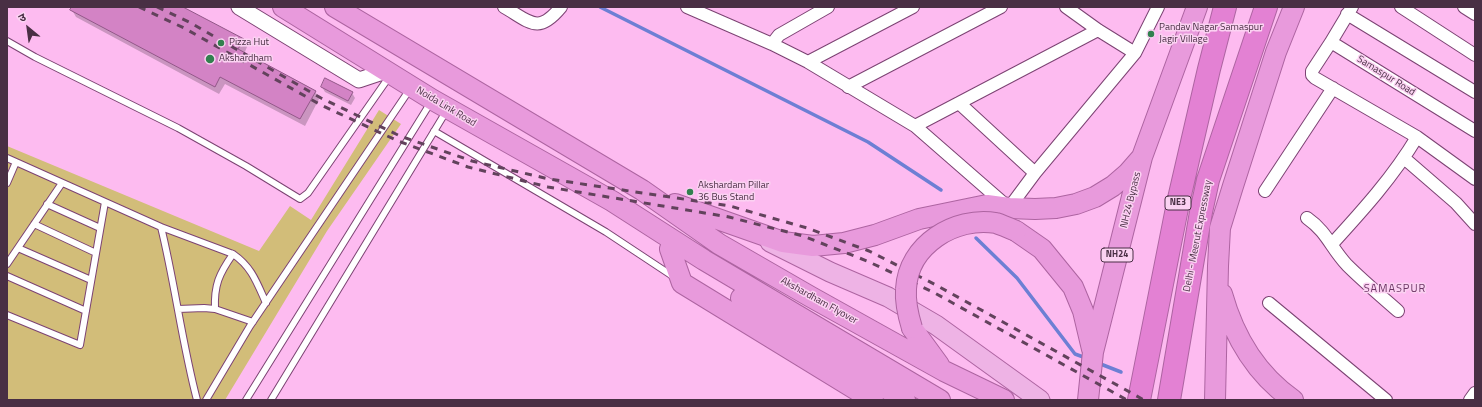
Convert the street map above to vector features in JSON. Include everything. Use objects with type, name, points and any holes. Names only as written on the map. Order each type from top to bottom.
[{"type":"highway","name":"Noida Link Road","points":[[284,7],[440,104],[612,201]]},
{"type":"highway","points":[[335,7],[642,190],[673,204],[783,242],[813,246],[844,243],[875,235],[919,220],[986,205],[1008,208],[1056,208],[1082,202],[1095,197],[1113,186],[1128,173],[1142,157]]},
{"type":"highway","name":"NH24 Bypass","points":[[1088,399],[1093,352],[1142,157],[1197,7]]},
{"type":"highway","name":"NE3","points":[[1139,400],[1178,203],[1209,68],[1225,7]]},
{"type":"highway","name":"Delhi - Meerut Expressway","points":[[1169,400],[1201,212],[1208,180],[1266,7]]},
{"type":"highway","points":[[1215,400],[1220,228],[1276,52],[1294,7]]},
{"type":"highway","name":"Akshardham Flyover","points":[[642,190],[719,244],[944,371],[1004,400]]},
{"type":"highway","points":[[612,201],[704,275],[905,400]]},
{"type":"highway","points":[[612,201],[704,260],[940,400]]},
{"type":"highway","points":[[944,371],[912,328],[906,308],[906,288],[911,268],[921,250],[937,236],[955,226],[976,222],[996,224],[1016,231],[1042,248],[1073,287],[1083,311],[1093,352]]},
{"type":"highway","points":[[670,249],[682,283],[873,400]]},
{"type":"highway","points":[[1218,266],[1221,290],[1228,314],[1237,336],[1250,358],[1266,377],[1284,394],[1294,400]]},
{"type":"main road","points":[[743,228],[830,272],[888,297],[936,325],[1040,400]]},
{"type":"street","points":[[239,7],[359,80],[389,72]]},
{"type":"street","points":[[504,7],[532,23],[543,24],[561,7]]},
{"type":"street","points":[[688,7],[772,44],[808,62],[915,126],[1008,208],[1035,173],[1135,53],[1158,7]]},
{"type":"street","points":[[772,44],[779,35],[828,7]]},
{"type":"street","points":[[808,62],[913,7]]},
{"type":"street","points":[[848,87],[1001,7]]},
{"type":"street","points":[[1066,7],[1098,30],[1135,53]]},
{"type":"street","points":[[1401,7],[1475,55]]},
{"type":"street","points":[[1464,7],[1475,14]]},
{"type":"street","points":[[1475,92],[1349,11],[1312,71],[1312,75],[1417,137],[1475,179]]},
{"type":"street","points":[[915,126],[1098,30]]},
{"type":"street","name":"Samaspur Road","points":[[1331,42],[1475,131]]},
{"type":"street","points":[[1265,191],[1333,88]]},
{"type":"street","points":[[959,103],[1035,173]]},
{"type":"street","points":[[1332,244],[1380,191],[1417,137]]},
{"type":"street","points":[[1404,158],[1456,203],[1475,224]]},
{"type":"street","points":[[1307,218],[1317,225],[1346,264],[1398,311]]},
{"type":"street","points":[[1269,303],[1386,400]]},
{"type":"street","points":[[1470,400],[1475,393]]},
{"type":"lane","points":[[7,40],[35,57],[178,128],[300,198],[308,193],[389,72]]},
{"type":"lane","points":[[206,400],[253,322],[412,86]]},
{"type":"lane","points":[[271,400],[434,131],[440,104]]},
{"type":"lane","points":[[246,400],[440,104]]},
{"type":"lane","points":[[434,131],[606,232],[682,283]]},
{"type":"lane","points":[[7,158],[161,227],[233,254],[249,268],[266,303]]},
{"type":"lane","points":[[7,184],[16,162]]},
{"type":"lane","points":[[7,264],[62,183]]},
{"type":"lane","points":[[7,315],[80,345],[104,202]]},
{"type":"lane","points":[[48,204],[100,228]]},
{"type":"lane","points":[[34,224],[96,253]]},
{"type":"lane","points":[[161,227],[170,263],[184,346],[197,400]]},
{"type":"lane","points":[[18,248],[91,280]]},
{"type":"lane","points":[[215,309],[215,293],[219,279],[223,268],[233,254]]},
{"type":"lane","points":[[7,276],[86,311]]},
{"type":"lane","points":[[178,309],[215,309],[253,322]]},
{"type":"shaded area","points":[[379,110],[401,124],[327,231],[225,400],[7,400],[7,146],[259,251],[290,206],[311,220]]},
{"type":"building","name":"Akshardham","points":[[72,7],[183,7],[244,39],[238,49],[316,91],[300,119],[220,77],[215,87],[70,10]]},
{"type":"building","points":[[325,78],[353,92],[348,101],[321,87]]},
{"type":"waterway","points":[[600,7],[868,142],[941,190]]},
{"type":"waterway","points":[[976,238],[1017,278],[1075,354],[1086,358]]},
{"type":"waterway","points":[[1098,363],[1121,372]]},
{"type":"railway","points":[[139,7],[184,28],[321,105],[398,141],[468,167],[548,187],[729,217],[803,236],[867,261],[933,292],[1127,400]]},
{"type":"railway","points":[[157,7],[189,22],[321,98],[400,136],[472,161],[549,179],[730,206],[807,228],[869,251],[936,285],[1144,400]]},
{"type":"place","name":"Pandav Nagar Samaspur Jagir Village","points":[[1151,34]]},
{"type":"place","name":"Pizza Hut","points":[[221,43]]},
{"type":"place","name":"Akshardham","points":[[210,59]]},
{"type":"place","name":"Akshardam Pillar 36 Bus Stand","points":[[690,192]]},
{"type":"district","name":"SAMASPUR","points":[[1395,289]]}]
